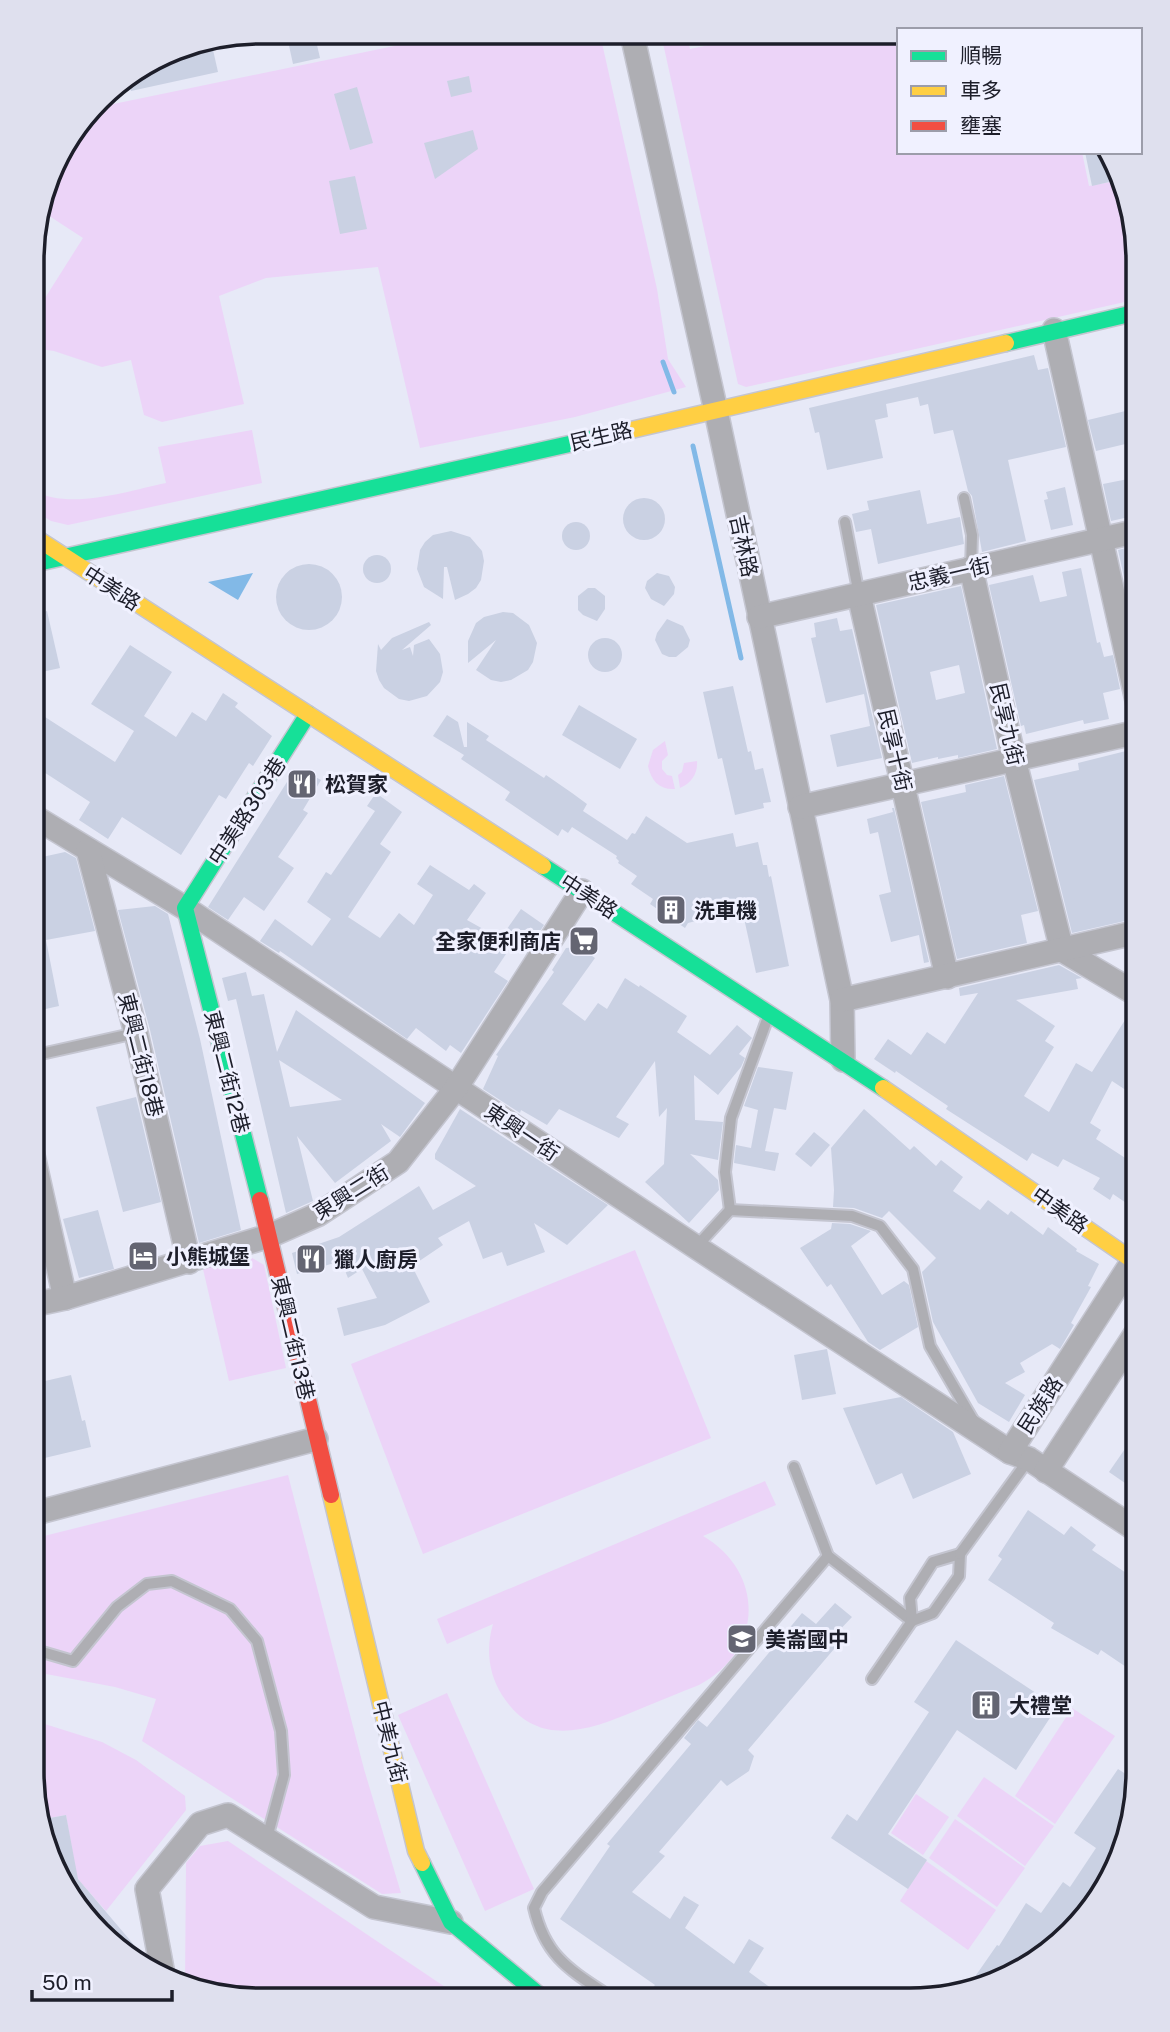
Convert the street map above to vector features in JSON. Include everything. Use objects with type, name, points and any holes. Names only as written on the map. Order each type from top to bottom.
[{"type":"street","name":"吉林路","points":[[634,44],[842,1000],[843,1060]]},
{"type":"street","name":"民生路","points":[[44,561],[716,411],[1126,315]]},
{"type":"street","points":[[1054,330],[1126,650]]},
{"type":"street","name":"忠義一街","points":[[759,617],[1126,534]]},
{"type":"street","name":"中美路","points":[[44,544],[770,1012],[1126,1253]]},
{"type":"street","name":"民享九街","points":[[971,568],[1014,759],[1062,950]]},
{"type":"street","name":"民享十街","points":[[859,594],[947,976]]},
{"type":"street","name":"中美路303巷","points":[[185,908],[308,714]]},
{"type":"street","points":[[800,807],[1126,735]]},
{"type":"street","name":"東興一街","points":[[44,823],[185,908],[696,1247],[1126,1523]]},
{"type":"street","name":"東興二街18巷","points":[[88,850],[136,1033],[189,1262]]},
{"type":"street","name":"東興二街","points":[[44,1302],[189,1262],[269,1236],[319,1214],[398,1163],[456,1088],[582,891]]},
{"type":"street","name":"東興二街12巷","points":[[185,908],[269,1236]]},
{"type":"street","points":[[842,1000],[1126,935]]},
{"type":"street","points":[[1062,950],[1126,988]]},
{"type":"street","points":[[44,1218],[65,1298]]},
{"type":"street","name":"東興二街13巷","points":[[269,1236],[316,1439]]},
{"type":"street","name":"民族路","points":[[1028,1461],[1126,1280]]},
{"type":"street","name":"民族路","points":[[1028,1461],[1126,1344]]},
{"type":"street","points":[[44,1511],[316,1439]]},
{"type":"street","name":"中美九街","points":[[316,1439],[416,1852],[451,1922],[531,1988]]},
{"type":"street","points":[[161,1964],[147,1889],[200,1824],[228,1815],[374,1907],[451,1922]]},
{"type":"lane","name":"民享九街","points":[[964,498],[972,535],[971,568]]},
{"type":"lane","name":"民享十街","points":[[845,522],[859,594]]},
{"type":"lane","points":[[730,1210],[725,1172],[731,1118],[770,1012]]},
{"type":"lane","points":[[44,1053],[136,1033]]},
{"type":"lane","points":[[696,1247],[730,1210]]},
{"type":"lane","points":[[730,1210],[852,1216],[880,1226],[913,1269],[930,1346],[980,1432]]},
{"type":"lane","points":[[872,1679],[912,1621],[933,1613],[959,1576],[960,1555],[1028,1461]]},
{"type":"lane","points":[[794,1467],[828,1556],[912,1621]]},
{"type":"lane","points":[[912,1621],[910,1598],[933,1562],[960,1555]]},
{"type":"lane","points":[[598,1988],[557,1958],[545,1941],[534,1908],[542,1892],[828,1556]]},
{"type":"lane","points":[[44,1652],[73,1661],[117,1607],[147,1584],[172,1581],[230,1609],[257,1641],[281,1731],[284,1776],[267,1838]]},
{"type":"shaded area","points":[[404,44],[602,44],[657,289],[668,359],[686,387],[575,417],[420,448],[378,267],[266,278],[219,296],[244,404],[162,422],[144,415],[131,360],[102,367],[44,350],[44,300],[83,238],[49,216],[51,204],[60,177],[73,152],[88,128],[110,105]]},
{"type":"shaded area","points":[[663,44],[689,44],[690,49],[714,44],[897,44],[897,154],[1082,154],[1089,186],[1111,182],[1124,232],[1126,302],[746,387],[738,384]]},
{"type":"shaded area","points":[[252,430],[262,483],[68,525],[44,517],[44,495],[81,499],[166,483],[158,447]]},
{"type":"shaded area","points":[[665,741],[668,755],[662,761],[662,769],[672,776],[675,789],[657,784],[648,766],[653,750]]},
{"type":"shaded area","points":[[697,761],[693,777],[680,788],[678,775],[682,772],[684,763]]},
{"type":"shaded area","points":[[635,1250],[711,1438],[423,1554],[351,1364]]},
{"type":"shaded area","points":[[247,1255],[264,1265],[286,1368],[229,1381],[203,1269]]},
{"type":"shaded area","points":[[288,1475],[364,1769],[401,1893],[382,1894],[142,1741],[156,1699],[115,1687],[46,1674],[44,1683],[44,1536]]},
{"type":"shaded area","points":[[765,1481],[776,1505],[703,1536],[723,1551],[738,1570],[746,1590],[749,1611],[745,1632],[736,1652],[720,1670],[699,1685],[599,1725],[564,1731],[547,1729],[531,1723],[516,1712],[497,1687],[490,1660],[489,1642],[493,1624],[447,1644],[437,1619]]},
{"type":"shaded area","points":[[447,1693],[534,1889],[485,1911],[398,1715]]},
{"type":"shaded area","points":[[1072,1708],[1115,1736],[1055,1824],[1015,1796]]},
{"type":"shaded area","points":[[44,1724],[102,1742],[136,1760],[185,1796],[186,1810],[106,1911],[77,1878],[66,1815],[49,1818],[48,1814],[44,1772]]},
{"type":"shaded area","points":[[984,1777],[1054,1826],[1025,1866],[957,1816]]},
{"type":"shaded area","points":[[916,1794],[949,1817],[923,1855],[891,1833]]},
{"type":"shaded area","points":[[955,1819],[1025,1868],[997,1907],[929,1858]]},
{"type":"shaded area","points":[[228,1841],[447,1988],[260,1988],[232,1986],[185,1975],[186,1863],[200,1846]]},
{"type":"shaded area","points":[[926,1861],[996,1910],[968,1950],[900,1901]]},
{"type":"water","points":[[253,573],[238,600],[208,582]]},
{"type":"building","points":[[289,44],[317,44],[320,58],[293,64]]},
{"type":"building","points":[[213,49],[218,72],[131,91],[130,87],[164,66]]},
{"type":"building","points":[[469,76],[472,92],[451,97],[447,81]]},
{"type":"building","points":[[357,87],[373,143],[350,150],[334,94]]},
{"type":"building","points":[[473,130],[478,149],[435,179],[424,143]]},
{"type":"building","points":[[1085,154],[1098,154],[1111,182],[1092,186]]},
{"type":"building","points":[[355,176],[367,229],[340,234],[329,181]]},
{"type":"building","points":[[1034,355],[1038,370],[1048,368],[1066,447],[1008,460],[1026,541],[982,552],[972,496],[968,491],[953,430],[934,434],[928,404],[920,406],[918,397],[886,404],[888,417],[875,420],[883,458],[827,470],[819,432],[815,433],[809,408]]},
{"type":"building","points":[[1126,411],[1126,444],[1096,451],[1088,420]]},
{"type":"building","points":[[1126,479],[1126,518],[1111,521],[1103,484]]},
{"type":"building","points":[[1065,487],[1073,525],[1051,530],[1044,500],[1048,499],[1046,492]]},
{"type":"building","points":[[920,490],[927,524],[960,517],[964,544],[878,564],[871,529],[856,532],[852,514],[869,510],[867,501]]},
{"type":"building","points":[[644,498],[659,504],[665,519],[659,534],[644,540],[629,534],[623,519],[629,504]]},
{"type":"building","points":[[576,522],[586,526],[590,536],[586,546],[576,550],[566,546],[562,536],[566,526]]},
{"type":"building","points":[[451,531],[470,537],[482,551],[484,561],[481,580],[476,588],[455,600],[447,567],[444,567],[443,599],[424,587],[417,569],[420,550],[425,542],[433,535]]},
{"type":"building","points":[[1126,548],[1126,586],[1118,550]]},
{"type":"building","points":[[377,555],[387,559],[391,569],[387,579],[377,583],[367,579],[363,569],[367,559]]},
{"type":"building","points":[[303,564],[315,564],[327,569],[337,579],[342,597],[340,610],[327,625],[315,630],[303,630],[291,625],[281,615],[276,603],[276,591],[281,579],[291,569]]},
{"type":"building","points":[[1081,568],[1097,643],[1100,642],[1104,657],[1113,655],[1120,689],[1103,693],[1109,719],[1084,724],[1083,720],[1026,734],[1024,725],[1021,726],[989,585],[1033,575],[1040,602],[1067,596],[1062,572]]},
{"type":"building","points":[[657,573],[669,576],[675,587],[674,594],[664,606],[651,599],[645,588],[647,581]]},
{"type":"building","points":[[961,586],[997,749],[958,758],[958,755],[938,757],[912,763],[876,605]],"holes":[[[959,665],[965,693],[936,700],[930,672]]]},
{"type":"building","points":[[588,588],[595,588],[605,596],[605,609],[597,621],[578,610],[578,596]]},
{"type":"building","points":[[47,611],[60,668],[44,672],[44,612]]},
{"type":"building","points":[[503,612],[513,613],[529,625],[537,643],[533,662],[528,670],[511,680],[501,682],[491,680],[476,670],[496,640],[468,663],[468,641],[476,623],[484,617]]},
{"type":"building","points":[[837,618],[840,631],[852,629],[882,758],[837,767],[830,735],[870,726],[864,694],[826,703],[811,638],[816,637],[814,623]]},
{"type":"building","points":[[667,619],[683,626],[690,640],[688,647],[676,657],[662,654],[655,640]]},
{"type":"building","points":[[429,622],[431,625],[402,650],[410,647],[413,656],[414,645],[429,639],[440,654],[443,672],[440,682],[427,696],[409,701],[399,699],[384,688],[379,680],[376,671],[378,644],[381,650],[392,638]]},
{"type":"building","points":[[605,638],[617,643],[622,655],[617,667],[605,672],[593,667],[588,655],[593,643]]},
{"type":"building","points":[[130,645],[172,672],[144,716],[176,737],[192,712],[206,721],[223,693],[238,703],[235,707],[272,736],[253,766],[249,763],[226,799],[219,795],[181,855],[122,817],[108,839],[79,820],[90,802],[44,772],[45,717],[115,762],[134,731],[91,704]]},
{"type":"building","points":[[733,686],[748,752],[751,751],[755,770],[763,768],[771,802],[763,803],[764,808],[735,815],[722,758],[718,759],[703,692]]},
{"type":"building","points":[[579,705],[637,739],[620,769],[562,735]]},
{"type":"building","points":[[447,715],[458,722],[464,747],[467,747],[467,722],[489,736],[486,740],[544,778],[546,775],[587,804],[583,811],[627,840],[632,833],[635,834],[646,816],[687,843],[733,833],[736,847],[758,842],[763,865],[767,865],[769,877],[771,876],[789,966],[756,973],[742,909],[688,923],[685,928],[650,904],[653,899],[631,884],[637,876],[618,863],[617,856],[572,827],[568,833],[562,829],[558,836],[505,800],[510,792],[461,759],[464,755],[433,736]]},
{"type":"building","points":[[1126,751],[1126,921],[1072,933],[1034,780],[1079,770],[1078,763]]},
{"type":"building","points":[[304,771],[321,780],[303,810],[308,813],[278,857],[294,868],[264,911],[244,897],[228,920],[208,907],[292,774]]},
{"type":"building","points":[[1004,776],[1038,911],[1021,915],[1027,943],[957,959],[921,802],[966,792],[965,785]]},
{"type":"building","points":[[376,793],[402,812],[380,844],[391,852],[348,917],[380,938],[399,913],[414,925],[433,895],[417,884],[430,865],[469,890],[474,884],[486,893],[467,920],[512,945],[494,972],[508,981],[461,1053],[450,1045],[446,1051],[416,1028],[407,1039],[280,951],[279,953],[260,941],[275,919],[312,946],[331,919],[307,902],[326,872],[331,875],[375,811],[367,806]]},
{"type":"building","points":[[894,808],[929,962],[924,963],[919,935],[891,942],[879,895],[891,892],[878,832],[870,834],[867,819],[893,812]]},
{"type":"building","points":[[65,852],[76,858],[95,931],[46,940],[59,1006],[44,1009],[44,857]]},
{"type":"building","points":[[155,906],[168,914],[200,1039],[241,1230],[199,1243],[150,1030],[118,910]]},
{"type":"building","points":[[521,909],[544,925],[526,952],[502,936]]},
{"type":"building","points":[[579,947],[595,958],[562,1004],[585,1021],[598,1003],[607,1009],[625,978],[687,1016],[677,1032],[710,1055],[737,1025],[752,1038],[739,1054],[745,1058],[741,1067],[718,1095],[694,1075],[695,1120],[723,1122],[718,1160],[690,1154],[718,1180],[719,1190],[689,1223],[645,1182],[664,1164],[667,1108],[659,1117],[655,1061],[616,1117],[629,1124],[619,1138],[559,1109],[547,1125],[521,1110],[520,1113],[483,1089],[498,1056],[496,1055],[554,972],[552,970],[566,948]]},
{"type":"building","points":[[1059,965],[1082,978],[1076,979],[1078,989],[1016,1000],[1055,1026],[1045,1041],[1054,1047],[1024,1096],[1049,1112],[1076,1063],[1092,1072],[1126,1021],[1126,1090],[1112,1081],[1090,1123],[1101,1130],[1096,1139],[1126,1158],[1126,1203],[1113,1194],[1110,1200],[1093,1189],[1100,1178],[1063,1159],[1058,1167],[1032,1153],[1027,1161],[946,1109],[948,1106],[896,1071],[895,1073],[874,1059],[888,1039],[911,1055],[927,1032],[945,1044],[978,993],[960,996],[959,988]]},
{"type":"building","points":[[246,972],[252,996],[264,994],[277,1052],[296,1010],[425,1103],[400,1137],[381,1124],[391,1141],[335,1183],[297,1136],[313,1201],[286,1213],[236,999],[228,1001],[222,978]],"holes":[[[279,1060],[342,1100],[290,1107]]]},
{"type":"building","points":[[758,1067],[793,1072],[786,1110],[774,1108],[765,1151],[779,1153],[775,1171],[734,1163],[736,1145],[751,1148],[758,1110],[744,1106]]},
{"type":"building","points":[[136,1097],[161,1202],[123,1212],[96,1107]]},
{"type":"building","points":[[460,1109],[608,1205],[567,1245],[534,1223],[545,1252],[507,1266],[502,1252],[483,1259],[469,1221],[438,1238],[443,1245],[412,1266],[430,1302],[385,1325],[344,1336],[337,1308],[377,1298],[362,1269],[348,1278],[341,1261],[297,1274],[292,1253],[339,1237],[419,1186],[433,1210],[476,1186],[435,1159],[435,1154]]},
{"type":"building","points":[[864,1109],[910,1150],[914,1146],[936,1166],[941,1160],[963,1177],[953,1191],[980,1210],[988,1200],[1008,1215],[1011,1211],[1043,1235],[1048,1227],[1077,1249],[1076,1251],[1099,1264],[1088,1286],[1091,1287],[1071,1323],[1074,1325],[1060,1349],[1052,1344],[1020,1363],[1025,1372],[1005,1383],[1025,1395],[1009,1422],[978,1403],[933,1322],[922,1272],[936,1258],[889,1211],[882,1218],[854,1208],[833,1207],[831,1148]]},
{"type":"building","points":[[814,1132],[830,1145],[811,1167],[795,1154]]},
{"type":"building","points":[[98,1210],[114,1269],[79,1278],[63,1219]]},
{"type":"building","points":[[832,1223],[850,1224],[871,1231],[851,1246],[882,1295],[904,1281],[909,1285],[918,1327],[880,1350],[868,1342],[831,1284],[827,1287],[800,1248],[831,1229]]},
{"type":"building","points":[[827,1349],[836,1394],[802,1400],[794,1355]]},
{"type":"building","points":[[71,1375],[91,1447],[44,1458],[44,1381]]},
{"type":"building","points":[[901,1397],[953,1432],[971,1474],[913,1499],[902,1473],[876,1485],[843,1408]]},
{"type":"building","points":[[1126,1447],[1126,1484],[1109,1472]]},
{"type":"building","points":[[1028,1510],[1064,1535],[1071,1526],[1096,1545],[1092,1550],[1126,1573],[1126,1667],[1101,1650],[1098,1655],[1051,1628],[1054,1623],[988,1580],[1002,1559],[998,1556]]},
{"type":"building","points":[[835,1603],[852,1617],[833,1637],[840,1642],[748,1750],[754,1756],[749,1771],[727,1786],[721,1780],[659,1852],[665,1856],[632,1892],[670,1919],[684,1896],[699,1905],[685,1928],[734,1964],[749,1939],[764,1948],[749,1972],[771,1988],[652,1988],[655,1985],[560,1919],[610,1846],[607,1844],[691,1744],[684,1738],[698,1720],[707,1727],[802,1613],[816,1624]]},
{"type":"building","points":[[956,1640],[1057,1707],[1016,1770],[957,1730],[888,1834],[927,1860],[908,1889],[831,1838],[847,1814],[857,1821],[929,1712],[914,1702]]},
{"type":"building","points":[[1118,1769],[1126,1774],[1122,1814],[1115,1841],[1104,1868],[1082,1904],[1052,1935],[1030,1952],[1006,1966],[974,1979],[997,1945],[999,1946],[1026,1903],[1041,1913],[1063,1882],[1070,1887],[1096,1848],[1074,1833]]},
{"type":"building","points":[[66,1815],[78,1879],[140,1952],[118,1935],[80,1892],[66,1868],[49,1818]]},
{"type":"waterway","points":[[663,362],[674,392]]},
{"type":"waterway","points":[[693,446],[741,658]]},
{"type":"traffic: fast","points":[[1006,343],[1126,315]]},
{"type":"traffic: fast","points":[[44,562],[614,434]]},
{"type":"traffic: fast","points":[[260,1200],[185,908],[308,714]]},
{"type":"traffic: fast","points":[[543,866],[883,1088]]},
{"type":"traffic: fast","points":[[422,1863],[451,1922],[531,1988]]},
{"type":"traffic: slow","points":[[614,434],[1006,343]]},
{"type":"traffic: slow","points":[[44,543],[543,866]]},
{"type":"traffic: slow","points":[[883,1088],[1126,1256]]},
{"type":"traffic: slow","points":[[331,1495],[416,1851],[422,1863]]},
{"type":"traffic: jam","points":[[260,1200],[331,1495]]},
{"type":"place","name":"松賀家","points":[[302,784]]},
{"type":"place","name":"洗車機","points":[[671,910]]},
{"type":"place","name":"全家便利商店","points":[[584,941]]},
{"type":"place","name":"小熊城堡","points":[[143,1256]]},
{"type":"place","name":"獵人廚房","points":[[311,1259]]},
{"type":"place","name":"美崙國中","points":[[742,1639]]},
{"type":"place","name":"大禮堂","points":[[986,1705]]}]
